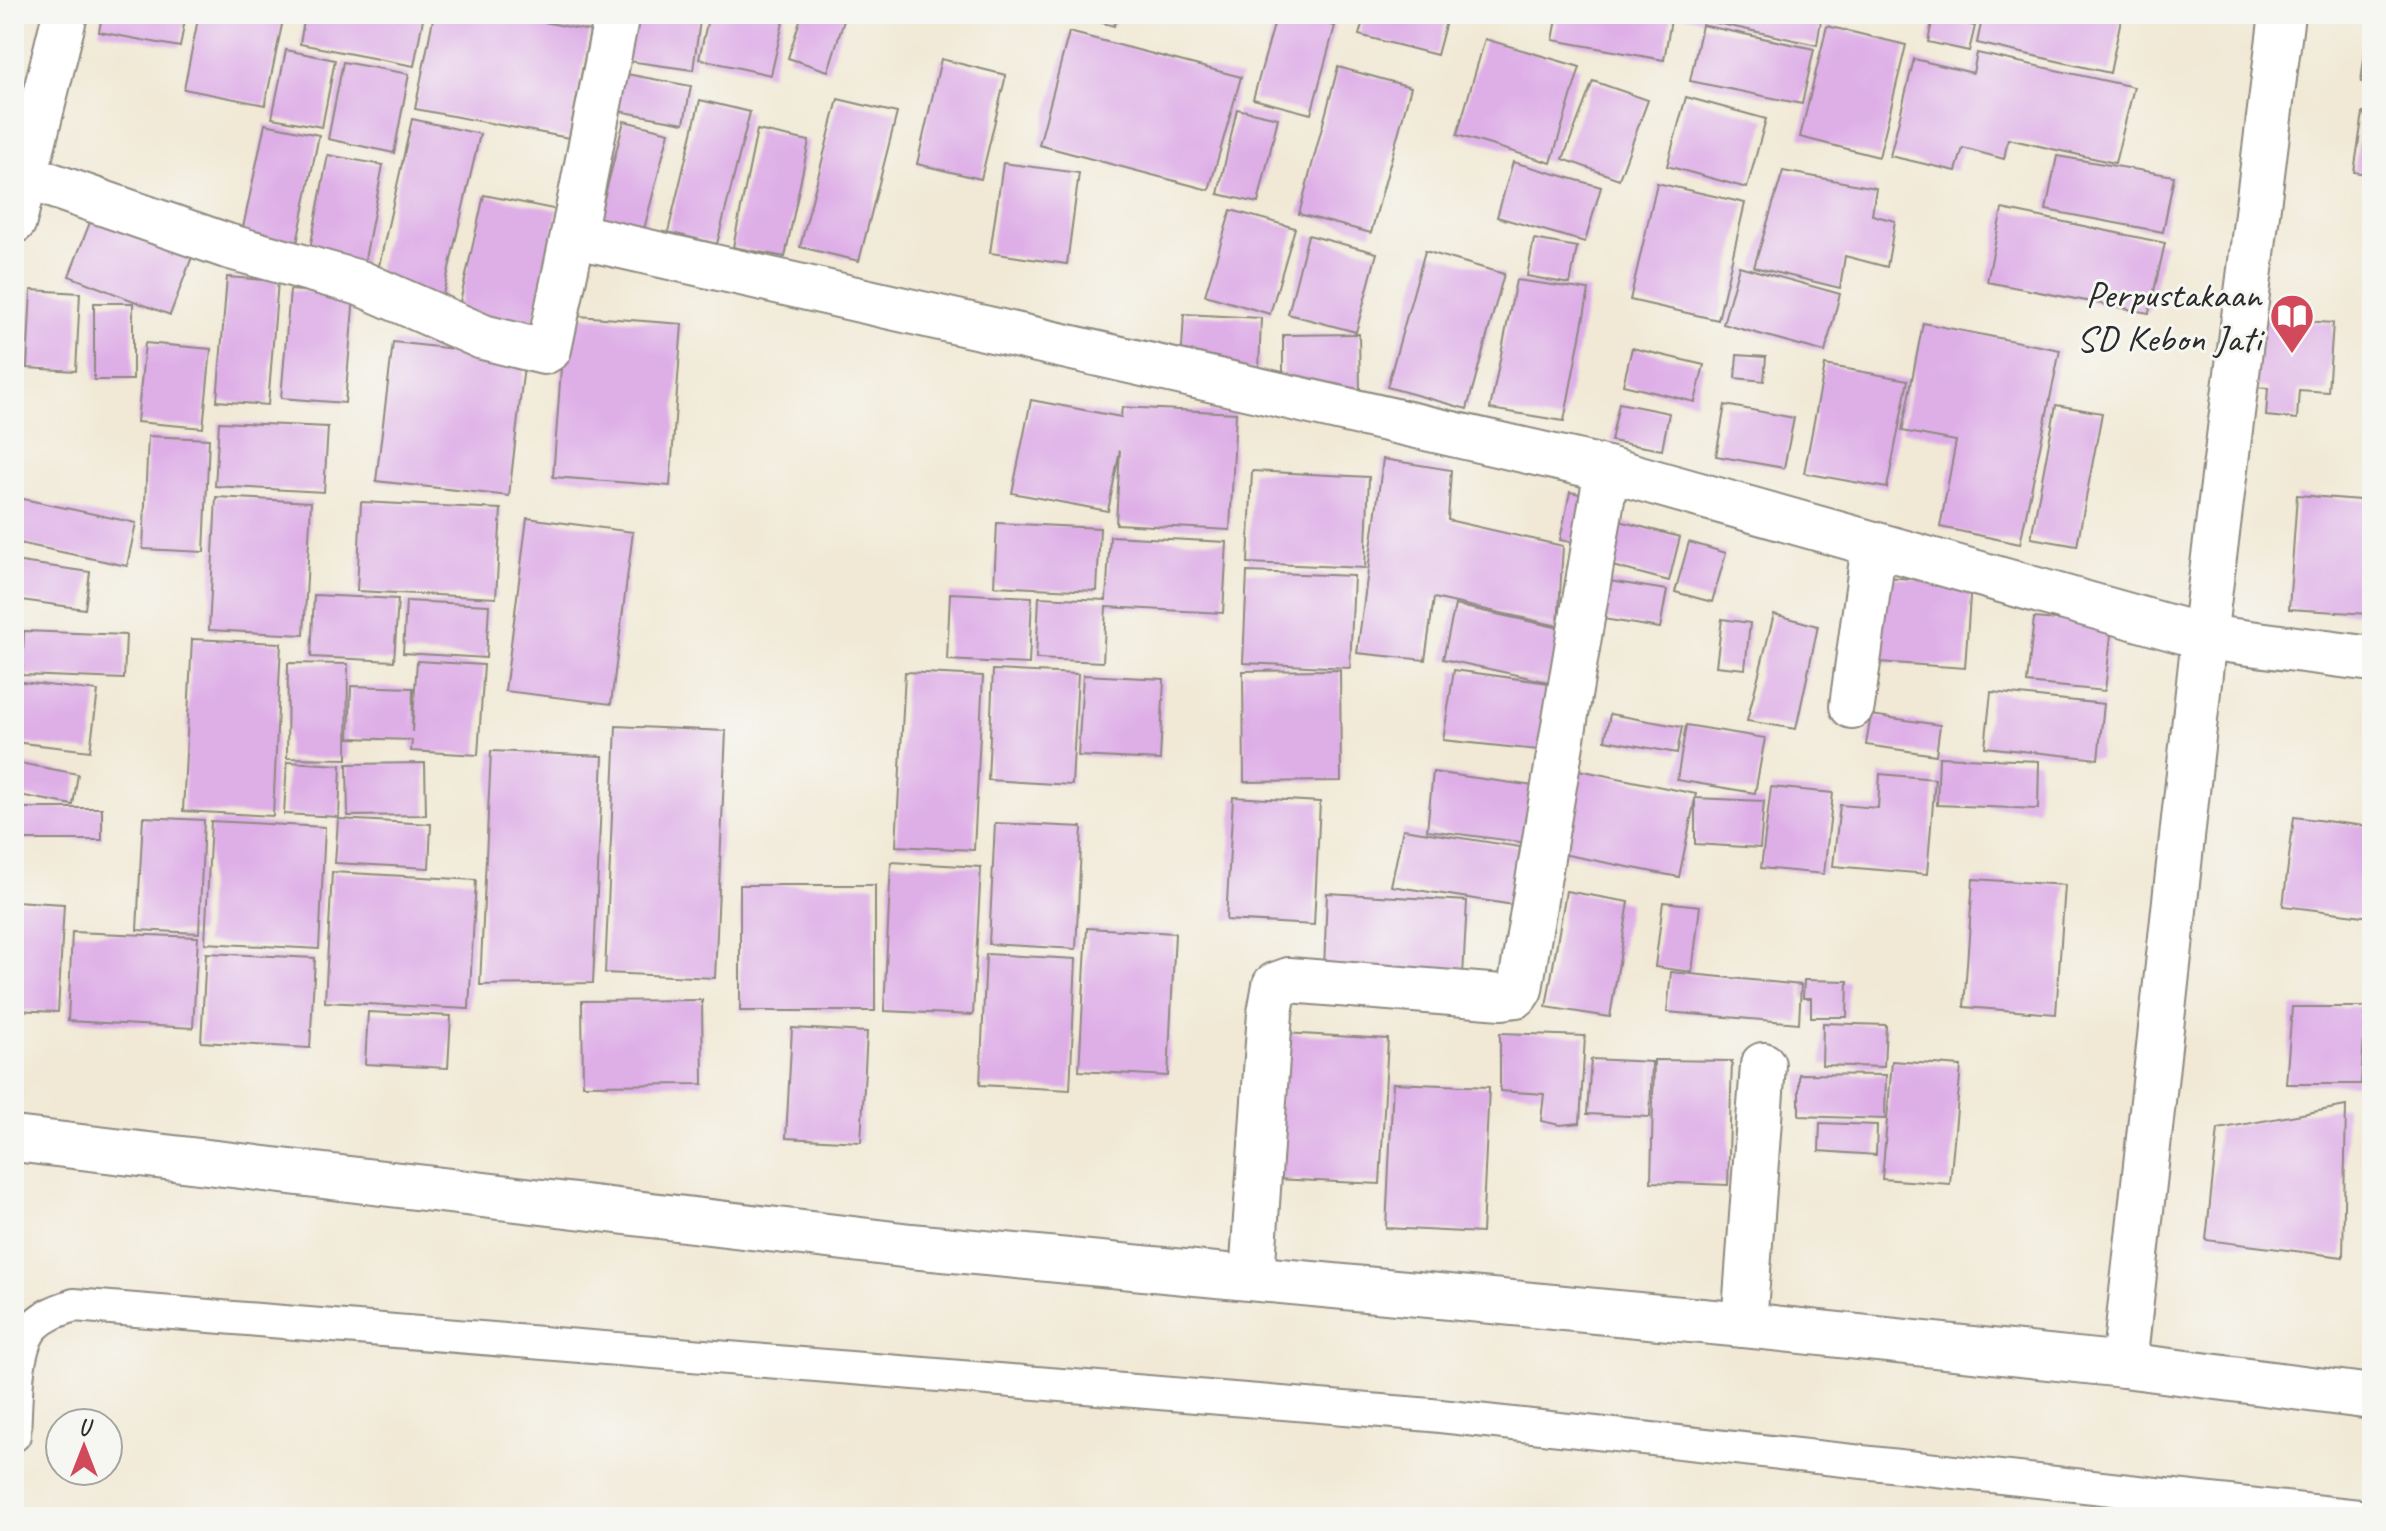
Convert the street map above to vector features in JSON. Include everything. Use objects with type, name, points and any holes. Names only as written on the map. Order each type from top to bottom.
[{"type":"street","points":[[14,221],[65,14]]},
{"type":"street","points":[[25,176],[227,246],[360,283],[483,337],[544,352],[549,349],[617,14]]},
{"type":"street","points":[[2124,1365],[2204,637],[2282,14]]},
{"type":"street","points":[[573,235],[1607,469],[2204,637],[2372,659]]},
{"type":"street","points":[[1252,1277],[1270,1013],[1275,985],[1289,980],[1502,997],[1516,995],[1520,989],[1607,469]]},
{"type":"street","points":[[1852,706],[1874,545]]},
{"type":"street","points":[[1744,1325],[1763,1065]]},
{"type":"street","points":[[14,1139],[911,1246],[1744,1325],[2124,1365],[2372,1397]]},
{"type":"lane","points":[[14,1435],[20,1357],[32,1327],[49,1314],[74,1305],[1431,1415],[2368,1517]]},
{"type":"building","points":[[102,14],[186,14],[180,47],[99,32]]},
{"type":"building","points":[[199,14],[255,14],[283,20],[265,105],[184,89]]},
{"type":"building","points":[[305,14],[424,14],[414,66],[300,44]]},
{"type":"building","points":[[434,14],[503,14],[590,31],[569,138],[415,109]]},
{"type":"building","points":[[570,14],[603,14],[601,22]]},
{"type":"building","points":[[628,14],[701,14],[693,70],[621,60]]},
{"type":"building","points":[[709,14],[785,14],[771,75],[699,59]]},
{"type":"building","points":[[802,14],[846,14],[828,71],[788,58]]},
{"type":"building","points":[[1071,14],[1117,14],[1114,26]]},
{"type":"building","points":[[1277,14],[1294,14],[1335,26],[1311,114],[1253,99]]},
{"type":"building","points":[[1365,14],[1448,14],[1437,55],[1359,35]]},
{"type":"building","points":[[1558,14],[1672,14],[1664,60],[1553,40]]},
{"type":"building","points":[[1675,14],[1822,14],[1817,45]]},
{"type":"building","points":[[1983,14],[2122,14],[2110,73],[1977,43]]},
{"type":"building","points":[[1933,17],[1975,26],[1969,51],[1928,42]]},
{"type":"building","points":[[1702,25],[1814,49],[1802,104],[1690,81]]},
{"type":"building","points":[[1827,26],[1906,45],[1879,157],[1800,137]]},
{"type":"building","points":[[2368,28],[2372,28],[2372,84],[2361,82]]},
{"type":"building","points":[[1069,32],[1241,77],[1209,190],[1039,145]]},
{"type":"building","points":[[1485,39],[1580,67],[1551,163],[1457,135]]},
{"type":"building","points":[[286,50],[335,60],[322,127],[272,118]]},
{"type":"building","points":[[1977,53],[2134,87],[2115,163],[2008,139],[2004,159],[1963,148],[1956,171],[1890,156],[1914,59],[1973,73]]},
{"type":"building","points":[[941,59],[1006,75],[981,179],[917,164]]},
{"type":"building","points":[[343,62],[409,74],[394,153],[328,139]]},
{"type":"building","points":[[1338,67],[1411,87],[1371,233],[1299,214]]},
{"type":"building","points":[[621,73],[691,86],[684,123],[613,110]]},
{"type":"building","points":[[1593,81],[1648,100],[1619,179],[1563,159]]},
{"type":"building","points":[[1686,97],[1766,119],[1747,188],[1667,166]]},
{"type":"building","points":[[838,99],[897,113],[859,261],[800,247]]},
{"type":"building","points":[[700,100],[750,112],[717,244],[668,232]]},
{"type":"building","points":[[1237,109],[1278,118],[1258,203],[1218,194]]},
{"type":"building","points":[[2363,113],[2372,115],[2372,175],[2354,172]]},
{"type":"building","points":[[412,119],[480,134],[441,303],[374,288]]},
{"type":"building","points":[[624,121],[669,132],[643,233],[598,222]]},
{"type":"building","points":[[265,124],[319,135],[296,248],[241,237]]},
{"type":"building","points":[[757,130],[809,141],[785,257],[733,247]]},
{"type":"building","points":[[328,155],[383,165],[362,275],[307,264]]},
{"type":"building","points":[[2057,156],[2174,176],[2163,232],[2046,210]]},
{"type":"building","points":[[1513,162],[1601,187],[1585,242],[1497,217]]},
{"type":"building","points":[[1003,163],[1079,173],[1067,264],[990,253]]},
{"type":"building","points":[[1783,171],[1876,188],[1872,215],[1895,221],[1887,267],[1845,256],[1840,288],[1754,267]]},
{"type":"building","points":[[1657,183],[1745,203],[1718,320],[1630,300]]},
{"type":"building","points":[[484,195],[558,210],[533,326],[458,311]]},
{"type":"building","points":[[98,202],[198,241],[170,315],[69,276]]},
{"type":"building","points":[[2002,209],[2165,243],[2149,313],[1987,282]]},
{"type":"building","points":[[1231,210],[1295,228],[1270,314],[1205,295]]},
{"type":"building","points":[[1308,235],[1377,253],[1356,332],[1288,314]]},
{"type":"building","points":[[1534,239],[1577,247],[1570,284],[1527,276]]},
{"type":"building","points":[[1425,251],[1504,274],[1467,409],[1387,387]]},
{"type":"building","points":[[1739,266],[1840,294],[1825,352],[1723,324]]},
{"type":"building","points":[[227,277],[278,281],[268,405],[217,401]]},
{"type":"building","points":[[1516,280],[1589,290],[1564,421],[1490,409]]},
{"type":"building","points":[[31,290],[80,293],[76,371],[27,368]]},
{"type":"building","points":[[290,290],[354,295],[345,403],[281,398]]},
{"type":"building","points":[[94,303],[133,303],[133,380],[94,380]]},
{"type":"building","points":[[1184,314],[1261,318],[1259,370],[1181,366]]},
{"type":"building","points":[[565,315],[682,324],[670,486],[553,477]]},
{"type":"building","name":"Perpustakaan SD Kebon Jati","points":[[2257,318],[2333,323],[2328,392],[2299,390],[2297,419],[2266,416],[2268,388],[2252,387]]},
{"type":"building","points":[[1923,323],[2060,350],[2020,544],[1940,527],[1956,441],[1902,431]]},
{"type":"building","points":[[1359,334],[1360,392],[1283,393],[1283,335]]},
{"type":"building","points":[[393,342],[525,357],[509,496],[376,481]]},
{"type":"building","points":[[145,343],[211,349],[203,428],[137,422]]},
{"type":"building","points":[[1632,348],[1704,365],[1695,402],[1623,385]]},
{"type":"building","points":[[1737,355],[1766,357],[1764,381],[1735,378]]},
{"type":"building","points":[[1825,365],[1908,380],[1887,488],[1804,473]]},
{"type":"building","points":[[1031,400],[1121,417],[1122,407],[1236,413],[1230,530],[1116,524],[1120,450],[1108,511],[1012,493]]},
{"type":"building","points":[[1619,403],[1669,413],[1662,450],[1611,441]]},
{"type":"building","points":[[1725,405],[1794,418],[1784,468],[1716,456]]},
{"type":"building","points":[[2056,405],[2102,413],[2077,546],[2031,538]]},
{"type":"building","points":[[219,422],[328,427],[324,492],[215,486]]},
{"type":"building","points":[[148,436],[209,439],[204,552],[143,549]]},
{"type":"building","points":[[1383,459],[1451,470],[1448,520],[1563,546],[1558,626],[1434,598],[1425,660],[1357,653]]},
{"type":"building","points":[[1252,471],[1369,477],[1365,568],[1248,563]]},
{"type":"building","points":[[1570,492],[1593,497],[1582,544],[1560,540]]},
{"type":"building","points":[[2297,495],[2372,501],[2369,614],[2289,609]]},
{"type":"building","points":[[14,497],[136,523],[127,566],[14,542]]},
{"type":"building","points":[[216,497],[311,502],[304,635],[209,630]]},
{"type":"building","points":[[361,502],[501,509],[496,598],[357,591]]},
{"type":"building","points":[[527,518],[633,532],[611,704],[505,691]]},
{"type":"building","points":[[1612,519],[1680,537],[1669,581],[1601,563]]},
{"type":"building","points":[[997,523],[1100,528],[1097,591],[994,586]]},
{"type":"building","points":[[1110,536],[1227,542],[1223,613],[1106,607],[1103,662],[1036,659],[1039,597],[1106,600]]},
{"type":"building","points":[[1689,542],[1726,553],[1712,602],[1675,592]]},
{"type":"building","points":[[14,561],[90,572],[85,609],[14,599]]},
{"type":"building","points":[[1247,572],[1354,576],[1350,668],[1243,663]]},
{"type":"building","points":[[1885,577],[1971,583],[1965,668],[1879,662]]},
{"type":"building","points":[[1603,580],[1667,590],[1660,628],[1597,618]]},
{"type":"building","points":[[950,593],[1032,597],[1029,664],[947,660]]},
{"type":"building","points":[[314,595],[398,599],[394,661],[311,657]]},
{"type":"building","points":[[406,601],[489,605],[486,658],[403,653]]},
{"type":"building","points":[[1455,605],[1569,630],[1558,684],[1443,659]]},
{"type":"building","points":[[1774,614],[1818,626],[1796,729],[1747,721]]},
{"type":"building","points":[[2034,618],[2112,625],[2105,691],[2027,683]]},
{"type":"building","points":[[1722,619],[1750,623],[1745,669],[1716,666]]},
{"type":"building","points":[[24,631],[126,635],[124,679],[22,675]]},
{"type":"building","points":[[192,639],[281,643],[273,816],[183,811]]},
{"type":"building","points":[[417,661],[484,665],[478,755],[411,751],[412,740],[349,738],[351,686],[413,688],[412,732]]},
{"type":"building","points":[[288,663],[348,664],[347,759],[287,758]]},
{"type":"building","points":[[993,670],[1078,674],[1072,785],[988,780]]},
{"type":"building","points":[[1340,670],[1341,781],[1244,782],[1243,671]]},
{"type":"building","points":[[1454,670],[1556,684],[1548,751],[1443,740]]},
{"type":"building","points":[[905,672],[983,676],[974,850],[896,846]]},
{"type":"building","points":[[1083,675],[1164,679],[1160,760],[1078,756]]},
{"type":"building","points":[[14,681],[98,691],[90,751],[14,742]]},
{"type":"building","points":[[1991,692],[2104,704],[2098,759],[1985,747]]},
{"type":"building","points":[[1610,714],[1682,727],[1677,753],[1605,740]]},
{"type":"building","points":[[1871,715],[1940,725],[1936,755],[1866,745]]},
{"type":"building","points":[[1686,725],[1765,738],[1755,793],[1677,780]]},
{"type":"building","points":[[616,726],[726,731],[715,978],[605,973]]},
{"type":"building","points":[[491,751],[603,756],[593,983],[480,985]]},
{"type":"building","points":[[1939,757],[2039,761],[2038,809],[1937,805]]},
{"type":"building","points":[[14,762],[78,774],[73,805],[14,794]]},
{"type":"building","points":[[287,762],[341,765],[339,817],[284,814]]},
{"type":"building","points":[[425,763],[426,815],[348,816],[347,764]]},
{"type":"building","points":[[1574,769],[1696,794],[1695,798],[1764,801],[1760,848],[1695,844],[1695,799],[1679,877],[1557,853]]},
{"type":"building","points":[[1433,772],[1534,786],[1528,843],[1427,830]]},
{"type":"building","points":[[1880,774],[1935,779],[1927,874],[1833,866],[1840,805],[1878,808]]},
{"type":"building","points":[[1771,787],[1833,793],[1824,874],[1761,868]]},
{"type":"building","points":[[1233,797],[1320,802],[1314,925],[1226,920]]},
{"type":"building","points":[[14,808],[102,808],[102,840],[14,840]]},
{"type":"building","points":[[143,817],[204,820],[199,933],[137,930]]},
{"type":"building","points":[[2294,817],[2372,827],[2372,917],[2283,906]]},
{"type":"building","points":[[338,819],[431,824],[429,868],[335,863]]},
{"type":"building","points":[[211,821],[325,827],[319,949],[205,943]]},
{"type":"building","points":[[995,823],[1082,827],[1076,949],[989,944]]},
{"type":"building","points":[[1403,829],[1520,847],[1514,905],[1391,886]]},
{"type":"building","points":[[891,862],[981,867],[973,1015],[884,1011]]},
{"type":"building","points":[[332,872],[476,880],[469,1009],[325,1002]]},
{"type":"building","points":[[1973,879],[2065,885],[2056,1014],[1964,1007]]},
{"type":"building","points":[[740,885],[875,885],[875,1011],[740,1011]]},
{"type":"building","points":[[1566,891],[1629,902],[1610,1017],[1546,1007]]},
{"type":"building","points":[[1327,893],[1467,901],[1463,976],[1324,969]]},
{"type":"building","points":[[14,901],[64,904],[58,1012],[14,1010]]},
{"type":"building","points":[[1663,902],[1700,906],[1692,972],[1655,967]]},
{"type":"building","points":[[1087,928],[1175,933],[1168,1076],[1079,1071]]},
{"type":"building","points":[[72,932],[198,937],[193,1028],[68,1021]]},
{"type":"building","points":[[206,953],[315,958],[310,1048],[201,1042]]},
{"type":"building","points":[[986,954],[1076,959],[1070,1090],[980,1085]]},
{"type":"building","points":[[1671,972],[1801,985],[1799,1023],[1667,1012]]},
{"type":"building","points":[[1804,980],[1848,981],[1847,1017],[1811,1017],[1811,998],[1803,998]]},
{"type":"building","points":[[702,1000],[703,1084],[583,1085],[582,1001]]},
{"type":"building","points":[[2292,1007],[2366,1007],[2361,1084],[2286,1084]]},
{"type":"building","points":[[368,1012],[451,1016],[448,1068],[365,1064]]},
{"type":"building","points":[[1823,1023],[1886,1025],[1884,1067],[1822,1065]]},
{"type":"building","points":[[792,1028],[867,1032],[861,1142],[786,1138]]},
{"type":"building","points":[[1283,1033],[1388,1039],[1380,1184],[1275,1179]]},
{"type":"building","points":[[1500,1033],[1585,1036],[1580,1123],[1560,1125],[1541,1121],[1544,1094],[1500,1091]]},
{"type":"building","points":[[1591,1059],[1652,1062],[1650,1117],[1587,1114]]},
{"type":"building","points":[[1654,1060],[1732,1061],[1728,1185],[1651,1182]]},
{"type":"building","points":[[1892,1061],[1961,1066],[1950,1184],[1882,1179]]},
{"type":"building","points":[[1799,1074],[1886,1075],[1885,1119],[1799,1116]]},
{"type":"building","points":[[1393,1083],[1489,1087],[1482,1233],[1386,1228]]},
{"type":"building","points":[[2346,1106],[2343,1257],[2206,1240],[2218,1129]]},
{"type":"building","points":[[1820,1123],[1877,1125],[1876,1155],[1819,1151]]},
{"type":"place","name":"Perpustakaan SD Kebon Jati","points":[[2292,355]]}]
